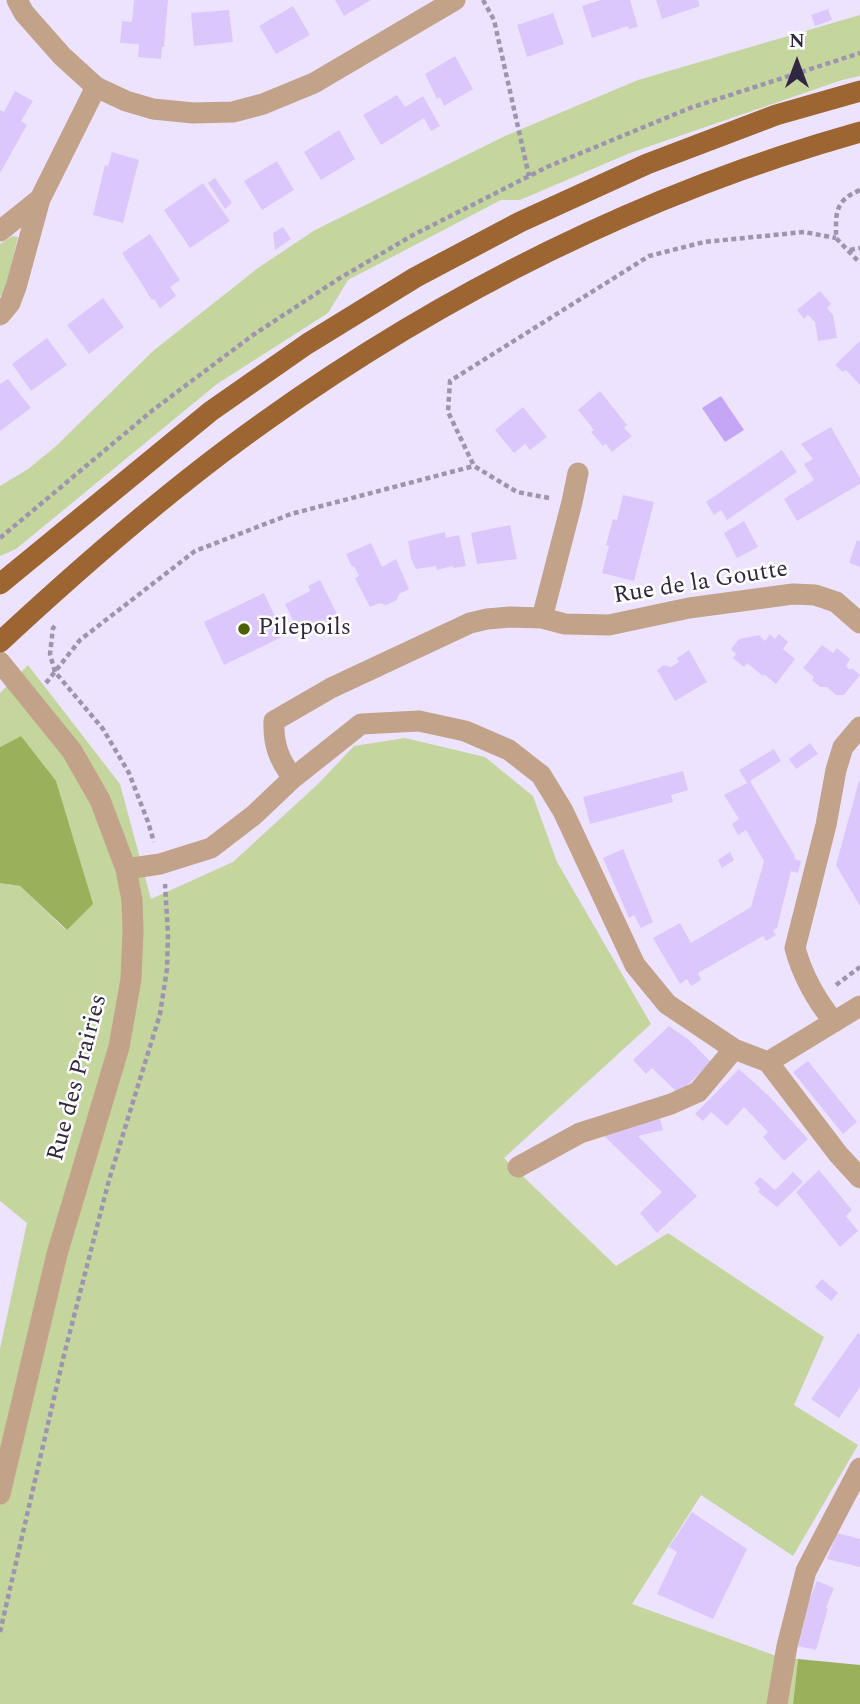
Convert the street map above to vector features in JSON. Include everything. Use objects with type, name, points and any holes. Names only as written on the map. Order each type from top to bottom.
[{"type":"main road","points":[[0,584],[211,411],[307,344],[416,277],[520,222],[647,164],[776,115],[860,91]]},
{"type":"main road","points":[[0,642],[59,587],[168,495],[263,422],[360,357],[441,308],[538,257],[632,213],[724,176],[860,132]]},
{"type":"street","points":[[17,0],[24,13],[62,56],[96,87],[126,101],[153,109],[193,113],[233,112],[263,104],[314,83],[455,0]]},
{"type":"street","points":[[0,314],[10,303],[16,287],[40,199],[96,87]]},
{"type":"street","points":[[0,231],[40,199]]},
{"type":"street","points":[[542,618],[578,473]]},
{"type":"street","name":"Rue de la Goutte","points":[[293,778],[276,747],[274,721],[331,688],[470,623],[487,619],[542,618],[565,624],[609,625],[688,608],[793,594],[815,595],[836,602],[860,623]]},
{"type":"street","name":"Rue des Prairies","points":[[0,662],[72,751],[100,800],[126,869],[132,900],[131,979],[119,1047],[57,1254],[0,1494]]},
{"type":"street","points":[[126,869],[160,864],[211,848],[361,724],[419,721],[465,731],[509,750],[541,775],[563,811],[635,965],[667,1004],[734,1049],[768,1062],[838,1154],[860,1178]]},
{"type":"street","points":[[834,1022],[800,965],[795,948],[826,825],[836,770],[843,747],[860,727]]},
{"type":"street","points":[[768,1062],[860,1006]]},
{"type":"street","points":[[518,1167],[580,1133],[671,1104],[698,1092],[734,1049]]},
{"type":"street","points":[[778,1704],[787,1646],[806,1571],[860,1468]]},
{"type":"path","points":[[482,0],[494,20],[529,176]]},
{"type":"path","points":[[836,238],[836,214],[846,196],[860,190]]},
{"type":"path","points":[[572,502],[517,492],[474,466],[448,412],[450,381],[649,256],[704,242],[804,232],[836,238],[860,263]]},
{"type":"path","points":[[849,250],[860,248]]},
{"type":"path","points":[[32,701],[80,640],[195,551],[291,514],[474,466]]},
{"type":"path","points":[[818,998],[860,967]]},
{"type":"green space","points":[[860,15],[860,76],[630,153],[520,200],[501,200],[348,280],[328,313],[217,384],[16,549],[0,556],[0,486],[28,469],[55,447],[153,351],[258,268],[315,230],[505,136],[638,80]]},
{"type":"green space","points":[[12,236],[18,237],[5,290],[0,297],[0,244]]},
{"type":"green space","points":[[28,665],[120,784],[151,899],[233,862],[319,783],[354,746],[405,738],[485,757],[533,796],[557,862],[651,1024],[504,1158],[616,1266],[668,1233],[824,1337],[794,1405],[858,1445],[793,1556],[701,1495],[632,1604],[782,1658],[798,1659],[793,1704],[0,1704],[0,1349],[27,1223],[0,1201],[0,883],[20,886],[66,930],[21,736],[0,747],[0,693]]},
{"type":"green space","points":[[21,736],[56,781],[93,904],[67,930],[20,886],[0,883],[0,747]]},
{"type":"green space","points":[[798,1659],[860,1665],[860,1704],[793,1704]]},
{"type":"shaded area","points":[[721,396],[744,430],[725,442],[702,408]]},
{"type":"building","points":[[134,0],[168,0],[161,59],[138,57],[139,44],[120,43],[122,21],[132,22]]},
{"type":"building","points":[[335,0],[371,0],[344,16]]},
{"type":"building","points":[[601,0],[630,0],[638,27],[629,29],[628,26],[592,38],[582,6]]},
{"type":"building","points":[[656,0],[698,0],[700,6],[662,19]]},
{"type":"building","points":[[293,6],[310,35],[276,54],[259,26]]},
{"type":"building","points":[[828,9],[832,20],[815,26],[811,15]]},
{"type":"building","points":[[229,10],[233,42],[194,46],[191,13]]},
{"type":"building","points":[[553,13],[564,44],[527,57],[517,25]]},
{"type":"building","points":[[455,56],[473,89],[444,106],[440,97],[437,99],[425,74]]},
{"type":"building","points":[[15,91],[33,101],[21,121],[27,125],[0,173],[0,110],[4,112]]},
{"type":"building","points":[[397,95],[405,107],[423,96],[440,126],[431,131],[424,118],[381,145],[363,115]]},
{"type":"building","points":[[339,130],[355,159],[321,180],[304,152]]},
{"type":"building","points":[[112,152],[139,160],[123,223],[93,215],[105,165],[108,166]]},
{"type":"building","points":[[277,161],[294,190],[262,210],[244,181]]},
{"type":"building","points":[[215,178],[232,203],[225,209],[208,183]]},
{"type":"building","points":[[203,183],[230,221],[190,248],[164,210]]},
{"type":"building","points":[[283,227],[291,239],[275,250],[273,233]]},
{"type":"building","points":[[150,234],[180,280],[170,287],[176,296],[160,308],[122,253]]},
{"type":"building","points":[[820,291],[831,304],[827,308],[833,315],[837,338],[818,341],[815,322],[808,315],[804,319],[797,310]]},
{"type":"building","points":[[103,298],[124,327],[89,354],[67,325]]},
{"type":"building","points":[[47,338],[67,365],[31,391],[12,364]]},
{"type":"building","points":[[860,341],[860,385],[846,370],[843,372],[835,365]]},
{"type":"building","points":[[8,379],[31,408],[0,431],[0,384]]},
{"type":"building","points":[[600,391],[627,425],[624,428],[632,436],[612,452],[591,432],[594,430],[578,410]]},
{"type":"building","points":[[523,407],[547,437],[530,450],[525,444],[514,453],[495,430]]},
{"type":"building","points":[[831,427],[860,478],[860,484],[797,521],[784,499],[814,480],[804,464],[813,459],[801,444]]},
{"type":"building","points":[[782,450],[797,472],[727,520],[721,510],[714,515],[706,502]]},
{"type":"building","points":[[623,495],[654,502],[634,581],[602,573],[613,519],[617,520]]},
{"type":"building","points":[[744,521],[758,547],[737,558],[724,533]]},
{"type":"building","points":[[510,525],[517,559],[477,564],[471,533]]},
{"type":"building","points":[[445,532],[446,538],[459,535],[466,566],[437,570],[436,566],[416,569],[408,541]]},
{"type":"building","points":[[857,540],[860,541],[860,567],[849,563]]},
{"type":"building","points":[[371,543],[382,567],[396,559],[409,589],[399,594],[397,600],[370,607],[355,578],[359,576],[346,554]]},
{"type":"building","points":[[320,580],[339,618],[326,624],[325,620],[299,633],[285,604],[310,591],[308,586]]},
{"type":"building","name":"Pilepoils","points":[[264,593],[284,636],[224,665],[204,622]]},
{"type":"building","points":[[770,634],[775,639],[779,634],[788,642],[783,649],[795,659],[776,684],[747,663],[744,667],[733,658],[736,654],[731,649],[739,639],[759,635],[765,641]]},
{"type":"building","points":[[822,645],[833,653],[837,648],[850,659],[846,666],[860,675],[844,695],[836,695],[827,687],[820,687],[812,680],[814,677],[803,668]]},
{"type":"building","points":[[689,650],[707,682],[675,701],[657,670],[664,665],[671,667],[679,662],[677,658]]},
{"type":"building","points":[[810,743],[818,754],[796,769],[789,759]]},
{"type":"building","points":[[774,749],[781,761],[750,781],[795,856],[794,859],[801,861],[798,873],[791,871],[777,928],[773,930],[776,935],[766,941],[763,936],[698,973],[701,980],[691,986],[687,979],[680,984],[653,938],[680,923],[691,943],[751,907],[764,861],[746,830],[738,835],[732,824],[739,819],[724,795],[747,783],[739,770]]},
{"type":"building","points":[[683,771],[688,790],[671,795],[673,802],[590,824],[583,797]]},
{"type":"building","points":[[860,781],[860,906],[836,865]]},
{"type":"building","points":[[623,849],[653,922],[641,928],[634,915],[629,918],[603,858]]},
{"type":"building","points":[[730,852],[734,860],[722,868],[718,860]]},
{"type":"building","points":[[669,1026],[689,1040],[711,1062],[679,1094],[652,1068],[646,1074],[633,1060]]},
{"type":"building","points":[[808,1061],[857,1122],[843,1134],[793,1072]]},
{"type":"building","points":[[739,1069],[770,1097],[808,1139],[784,1161],[763,1137],[768,1132],[744,1107],[727,1126],[711,1112],[703,1121],[695,1114]]},
{"type":"building","points":[[659,1116],[663,1130],[638,1136],[697,1196],[657,1233],[640,1213],[662,1192],[601,1133]]},
{"type":"building","points":[[819,1170],[852,1210],[846,1216],[858,1231],[840,1247],[796,1192]]},
{"type":"building","points":[[793,1172],[803,1182],[777,1207],[758,1192],[760,1189],[754,1183],[760,1177],[775,1190]]},
{"type":"building","points":[[822,1279],[838,1293],[831,1301],[815,1287]]},
{"type":"building","points":[[858,1333],[860,1387],[839,1418],[811,1399]]},
{"type":"building","points":[[692,1512],[747,1549],[713,1619],[657,1594],[677,1552],[669,1547]]},
{"type":"building","points":[[837,1533],[860,1539],[860,1567],[827,1559]]},
{"type":"building","points":[[817,1581],[834,1588],[826,1608],[816,1650],[798,1646]]},
{"type":"place","name":"Pilepoils","points":[[244,629]]}]
